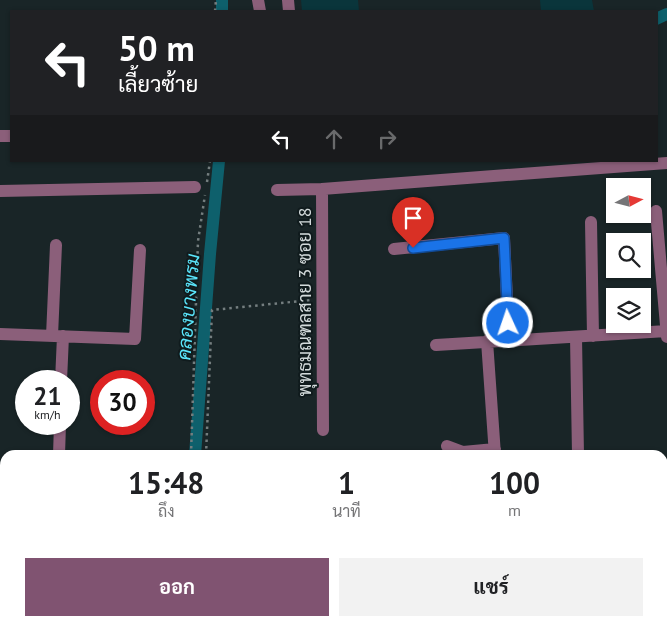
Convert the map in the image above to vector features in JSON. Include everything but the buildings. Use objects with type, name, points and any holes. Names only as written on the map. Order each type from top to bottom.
[{"type":"street","name":"พุทธมณฑลสาย 3 ซอย 18","points":[[323,430],[322,189],[667,163]]},
{"type":"street","points":[[0,191],[195,187]]},
{"type":"street","points":[[277,190],[322,189]]},
{"type":"street","points":[[656,211],[667,338]]},
{"type":"street","points":[[591,222],[593,336]]},
{"type":"street","points":[[394,249],[504,238],[509,340]]},
{"type":"street","points":[[56,245],[57,336],[60,370]]},
{"type":"street","points":[[0,334],[135,339],[140,250]]},
{"type":"street","points":[[436,345],[667,332]]},
{"type":"street","points":[[576,337],[578,450]]},
{"type":"street","points":[[488,341],[495,450]]},
{"type":"street","points":[[59,450],[60,435]]},
{"type":"street","points":[[447,446],[458,450]]},
{"type":"path","points":[[191,450],[198,241],[210,162]]},
{"type":"path","points":[[206,450],[212,310],[323,298]]},
{"type":"shaded area","points":[[301,0],[358,0],[359,10],[302,10]]},
{"type":"shaded area","points":[[540,0],[592,0],[594,10],[541,10]]},
{"type":"waterway","name":"คลองบางพรม","points":[[222,0],[222,10]]},
{"type":"waterway","points":[[658,18],[667,14]]},
{"type":"waterway","name":"คลองบางพรม","points":[[195,450],[219,162]]},
{"type":"route","points":[[413,248],[504,238],[508,323]]}]
